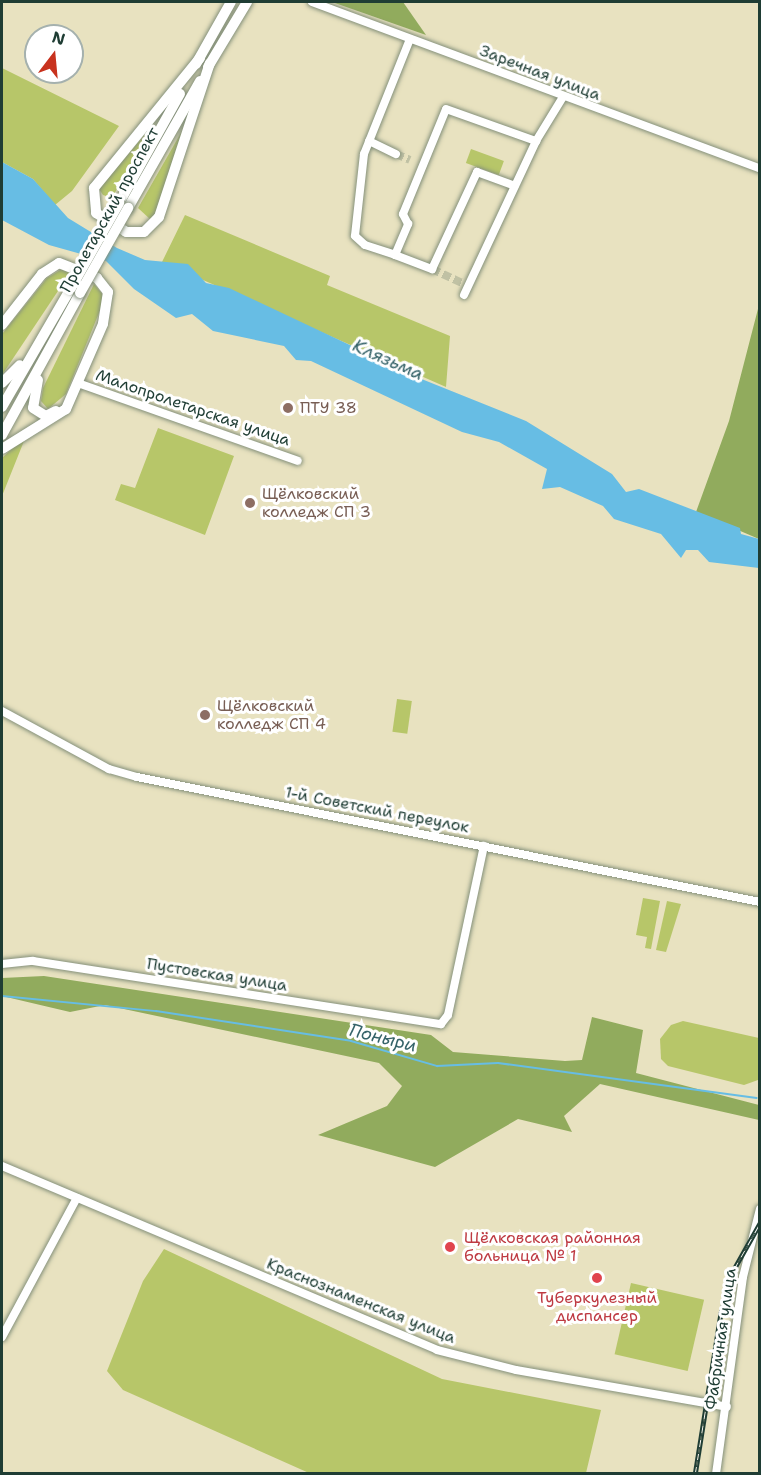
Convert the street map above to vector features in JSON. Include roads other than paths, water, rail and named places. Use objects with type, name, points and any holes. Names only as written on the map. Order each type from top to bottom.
[{"type":"main road","name":"Пролетарский проспект","points":[[2,407],[76,291],[205,61],[231,2]]},
{"type":"main road","name":"Пролетарский проспект","points":[[205,61],[247,2]]},
{"type":"main road","points":[[205,61],[159,217],[144,232],[126,232],[96,213],[94,188],[205,61]]},
{"type":"main road","points":[[2,325],[52,266],[69,263],[97,278],[108,292],[108,310],[78,383],[61,415],[2,449]]},
{"type":"main road","name":"Пролетарский проспект","points":[[2,435],[66,308]]},
{"type":"main road","points":[[2,383],[66,308]]},
{"type":"main road","points":[[66,308],[32,404],[37,413],[51,415],[73,394]]},
{"type":"street","name":"Заречная улица","points":[[312,2],[759,169]]},
{"type":"street","points":[[410,39],[369,141],[355,236],[364,245],[432,269],[477,172],[515,186]]},
{"type":"street","points":[[464,295],[536,141],[563,97]]},
{"type":"street","points":[[395,255],[408,224],[403,214],[446,109],[536,141]]},
{"type":"street","points":[[369,141],[396,154]]},
{"type":"street","name":"Малопролетарская улица","points":[[78,383],[298,460]]},
{"type":"street","name":"1-й Советский переулок","points":[[2,711],[90,760],[137,777],[759,902]]},
{"type":"street","name":"Пустовская улица","points":[[2,964],[33,961],[428,1024],[441,1024],[448,1016],[484,846]]},
{"type":"street","name":"Краснознаменская улица","points":[[2,1166],[437,1350],[527,1372],[727,1407]]},
{"type":"street","points":[[2,1337],[77,1198]]},
{"type":"street","name":"Фабричная улица","points":[[716,1473],[727,1407],[741,1288],[759,1209]]},
{"type":"water","points":[[2,162],[33,179],[68,218],[117,248],[145,260],[188,264],[206,283],[229,288],[424,380],[526,421],[612,474],[626,492],[639,489],[740,528],[741,534],[759,539],[759,568],[709,562],[698,550],[686,550],[681,558],[661,534],[614,519],[603,506],[560,487],[542,489],[547,469],[499,442],[462,432],[311,361],[296,360],[284,346],[213,331],[192,314],[176,318],[134,289],[106,261],[49,245],[2,220]]},
{"type":"waterway","name":"Поныри","points":[[2,996],[156,1011],[351,1041],[437,1066],[498,1063],[757,1098]]},
{"type":"tunnel","points":[[396,154],[410,160]]},
{"type":"tunnel","points":[[432,269],[468,286]]},
{"type":"railway","points":[[695,1474],[721,1312],[734,1269],[760,1223]]},
{"type":"place","name":"ПТУ 38","points":[[288,408]]},
{"type":"place","name":"Щёлковский колледж СП 3","points":[[250,503]]},
{"type":"place","name":"Щёлковский колледж СП 4","points":[[205,715]]},
{"type":"place","name":"Щёлковская районная больница № 1","points":[[450,1247]]},
{"type":"place","name":"Туберкулезный диспансер","points":[[597,1278]]},
{"type":"water label","name":"Клязьма","points":[[388,360]]}]
